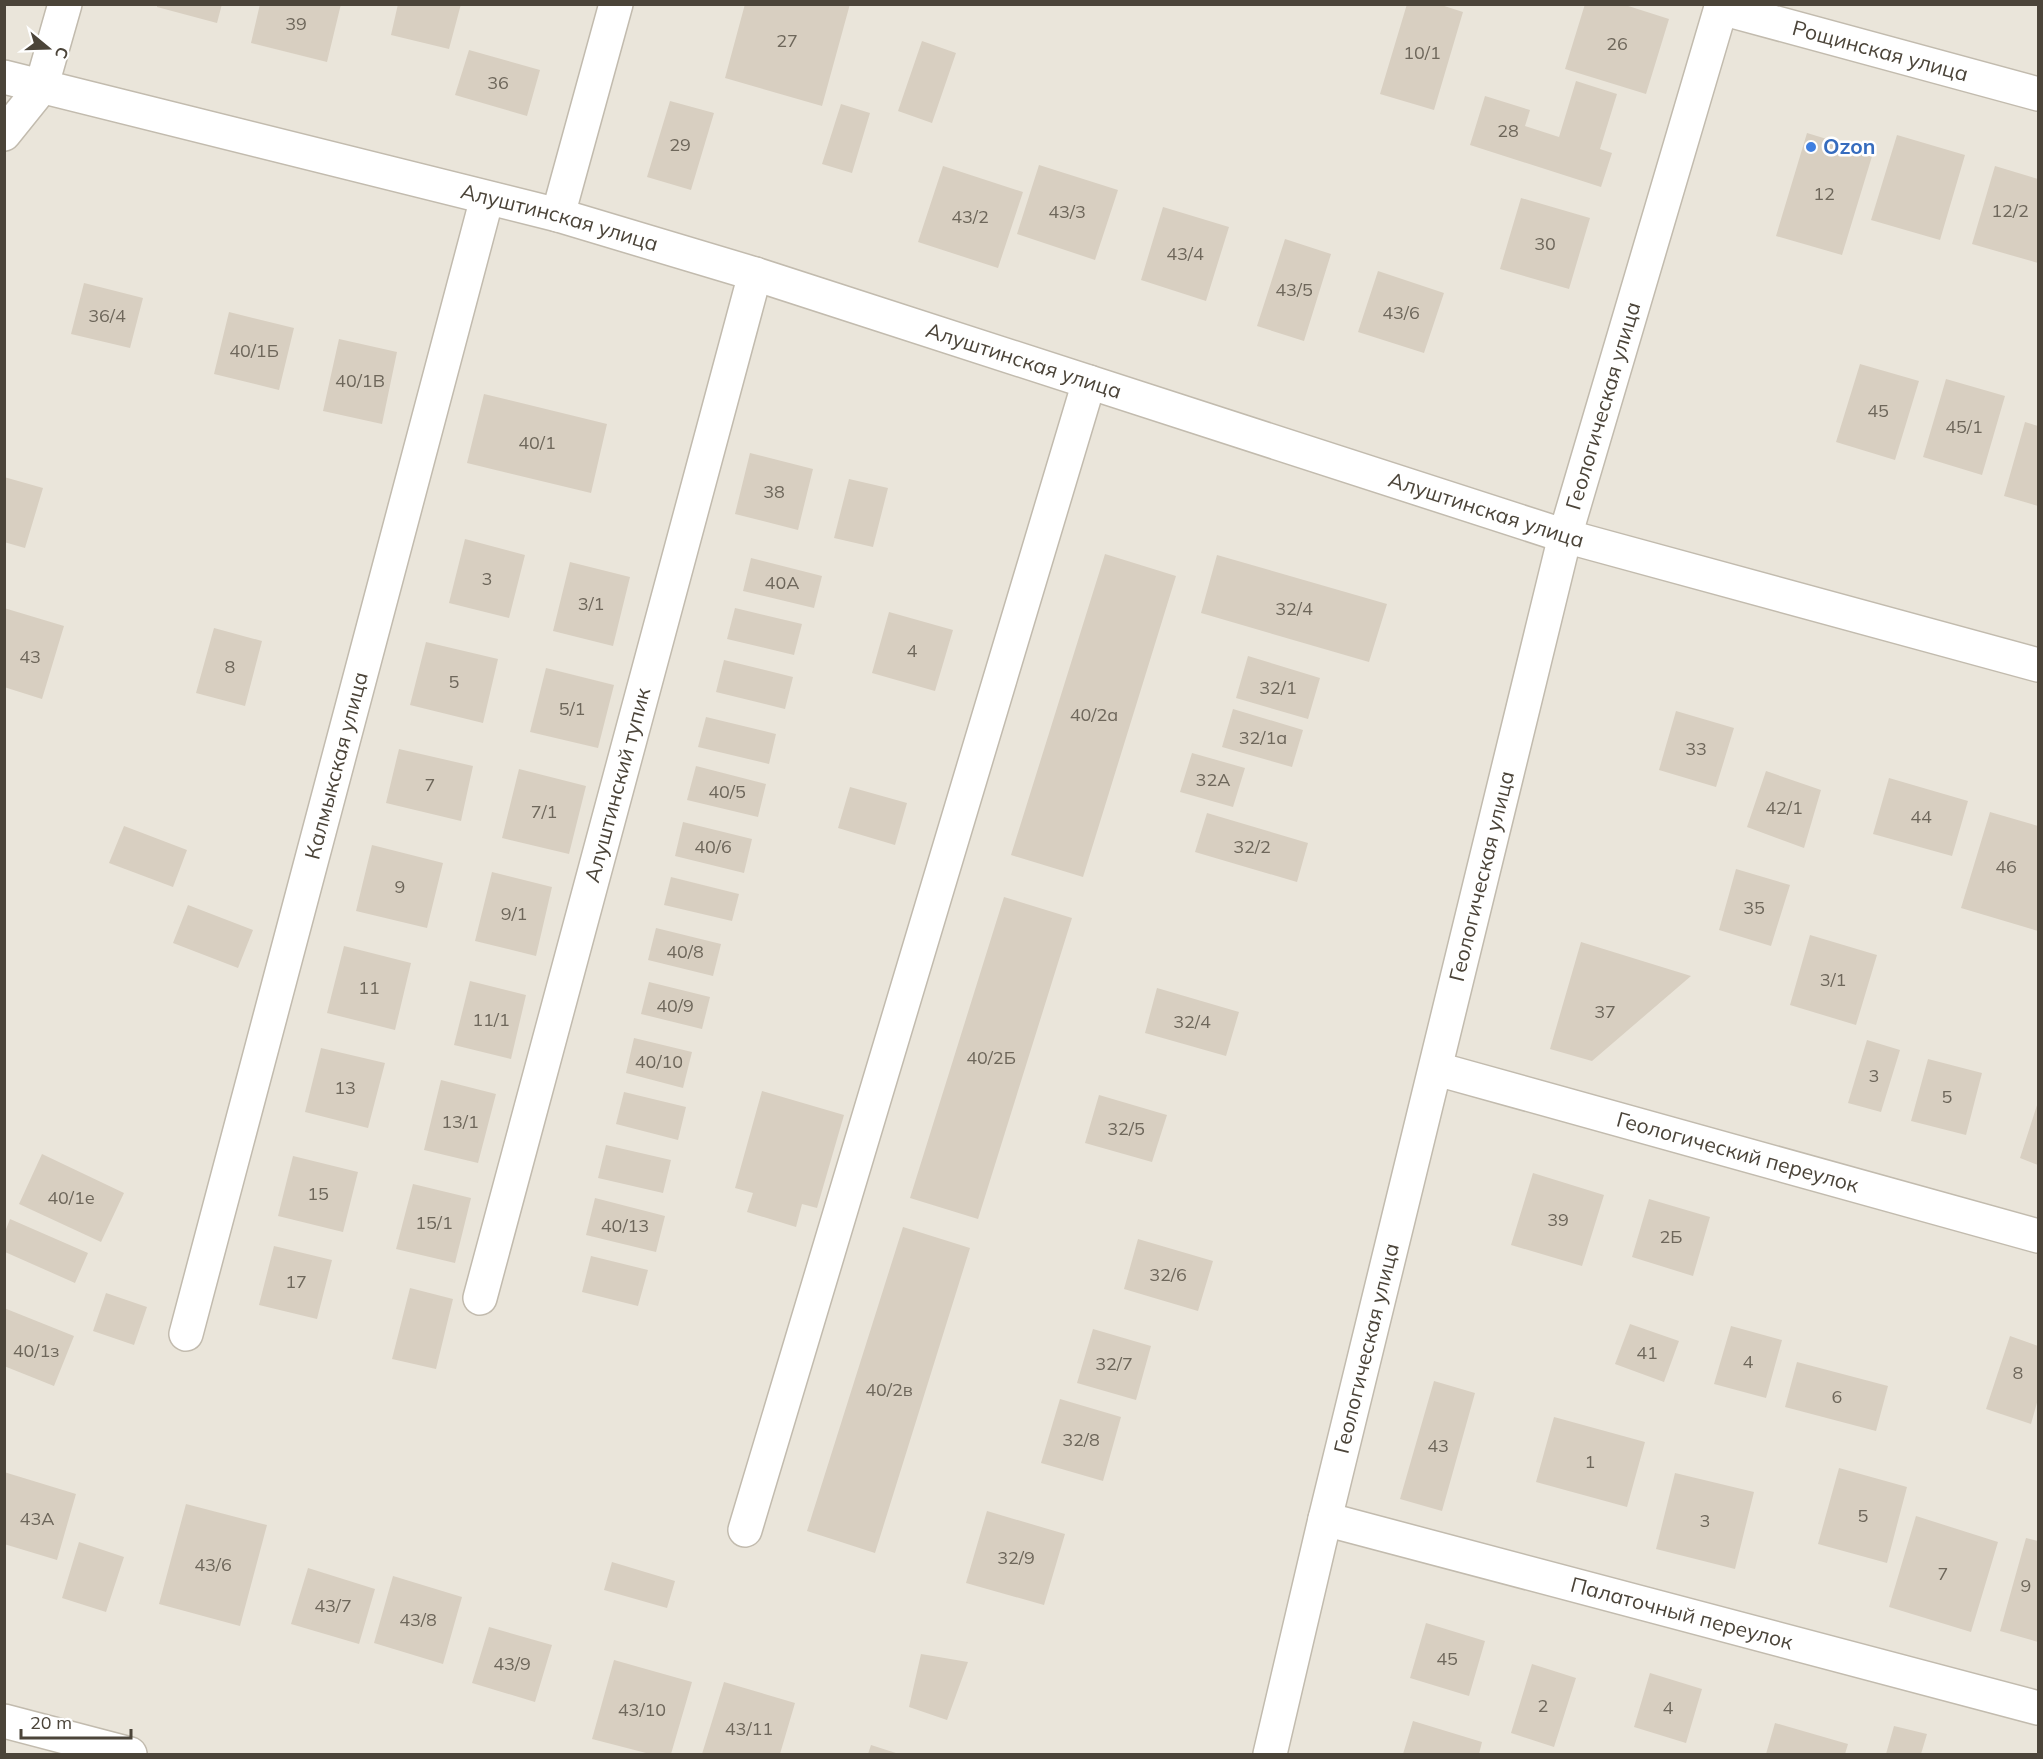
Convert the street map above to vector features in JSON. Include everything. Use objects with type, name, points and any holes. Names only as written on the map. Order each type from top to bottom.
[{"type":"street","points":[[4,134],[41,88],[65,4]]},
{"type":"street","points":[[558,215],[615,4]]},
{"type":"street","name":"Рощинская улица","points":[[1722,6],[2038,94]]},
{"type":"street","name":"Геологическая улица","points":[[1270,1755],[1325,1520],[1437,1069],[1565,536],[1722,6]]},
{"type":"street","name":"Алуштинская улица","points":[[4,77],[558,215],[755,274],[1565,536],[2038,665]]},
{"type":"street","name":"Калмыкская улица","points":[[186,1334],[487,198]]},
{"type":"street","name":"Алуштинский тупик","points":[[480,1298],[755,274]]},
{"type":"street","points":[[745,1530],[1089,382]]},
{"type":"street","name":"Геологический переулок","points":[[1437,1069],[2038,1236]]},
{"type":"street","name":"Палаточный переулок","points":[[1325,1520],[2038,1708]]},
{"type":"street","points":[[4,1721],[130,1755]]},
{"type":"shaded area","points":[[5,5],[2038,5],[2038,1754],[5,1754]]},
{"type":"building","points":[[157,4],[222,4],[217,23],[157,7]]},
{"type":"building","points":[[260,4],[341,4],[327,62],[251,43]]},
{"type":"building","points":[[398,4],[461,4],[449,49],[391,35]]},
{"type":"building","points":[[745,4],[850,4],[822,106],[725,78]]},
{"type":"building","points":[[1407,4],[1438,4],[1463,12],[1434,110],[1380,94]]},
{"type":"building","points":[[1585,4],[1622,4],[1669,19],[1646,94],[1565,69]]},
{"type":"building","points":[[922,41],[956,53],[932,123],[898,111]]},
{"type":"building","points":[[469,50],[540,70],[527,116],[455,95]]},
{"type":"building","points":[[1576,81],[1617,94],[1600,149],[1612,153],[1601,187],[1470,145],[1485,96],[1530,110],[1525,126],[1559,137]]},
{"type":"building","points":[[670,101],[714,113],[691,190],[647,177]]},
{"type":"building","points":[[841,104],[870,113],[852,173],[822,164]]},
{"type":"building","points":[[1807,133],[1873,153],[1842,255],[1776,236]]},
{"type":"building","points":[[1897,135],[1965,155],[1940,240],[1871,220]]},
{"type":"building","points":[[1039,165],[1118,190],[1095,260],[1017,234]]},
{"type":"building","points":[[943,166],[1023,192],[998,268],[918,242]]},
{"type":"building","points":[[1995,166],[2038,179],[2038,263],[1972,244]]},
{"type":"building","points":[[1521,198],[1590,218],[1569,289],[1500,269]]},
{"type":"building","points":[[1163,207],[1229,227],[1206,301],[1141,280]]},
{"type":"building","points":[[1285,239],[1331,254],[1304,341],[1257,326]]},
{"type":"building","points":[[1378,271],[1444,293],[1424,353],[1358,332]]},
{"type":"building","points":[[84,283],[143,298],[130,348],[71,334]]},
{"type":"building","points":[[229,312],[294,328],[279,390],[214,374]]},
{"type":"building","points":[[339,339],[397,352],[382,424],[323,411]]},
{"type":"building","points":[[1860,364],[1919,381],[1895,460],[1836,442]]},
{"type":"building","points":[[1946,379],[2005,396],[1982,475],[1923,457]]},
{"type":"building","points":[[484,394],[607,424],[591,493],[467,463]]},
{"type":"building","points":[[2025,422],[2038,426],[2038,506],[2004,496]]},
{"type":"building","points":[[750,453],[813,469],[798,530],[735,514]]},
{"type":"building","points":[[4,477],[43,488],[25,548],[4,542]]},
{"type":"building","points":[[849,479],[888,488],[873,547],[834,538]]},
{"type":"building","points":[[465,539],[525,555],[509,618],[449,603]]},
{"type":"building","points":[[1105,554],[1176,576],[1083,877],[1011,855]]},
{"type":"building","points":[[1217,555],[1387,604],[1369,662],[1201,613]]},
{"type":"building","points":[[751,558],[822,576],[814,608],[743,591]]},
{"type":"building","points":[[570,562],[630,577],[613,646],[553,631]]},
{"type":"building","points":[[4,608],[64,626],[42,699],[4,687]]},
{"type":"building","points":[[735,608],[802,624],[794,655],[727,639]]},
{"type":"building","points":[[889,612],[953,630],[935,691],[872,673]]},
{"type":"building","points":[[214,628],[262,641],[245,706],[196,693]]},
{"type":"building","points":[[426,642],[498,659],[483,723],[410,705]]},
{"type":"building","points":[[1248,656],[1320,678],[1308,719],[1236,698]]},
{"type":"building","points":[[724,660],[793,677],[785,709],[716,692]]},
{"type":"building","points":[[546,668],[614,685],[598,748],[530,732]]},
{"type":"building","points":[[1233,709],[1303,730],[1292,767],[1222,747]]},
{"type":"building","points":[[1676,711],[1734,728],[1716,787],[1659,770]]},
{"type":"building","points":[[706,717],[776,734],[769,764],[698,747]]},
{"type":"building","points":[[399,749],[473,766],[461,821],[386,803]]},
{"type":"building","points":[[1192,753],[1245,768],[1233,807],[1180,792]]},
{"type":"building","points":[[696,766],[766,784],[758,817],[687,800]]},
{"type":"building","points":[[519,769],[586,786],[569,854],[502,838]]},
{"type":"building","points":[[1766,771],[1821,790],[1804,848],[1747,827]]},
{"type":"building","points":[[1889,778],[1968,801],[1952,856],[1873,834]]},
{"type":"building","points":[[850,787],[907,803],[895,845],[838,828]]},
{"type":"building","points":[[1990,812],[2038,826],[2038,931],[1961,908]]},
{"type":"building","points":[[1207,813],[1308,843],[1297,882],[1195,852]]},
{"type":"building","points":[[683,822],[752,839],[744,873],[675,856]]},
{"type":"building","points":[[124,826],[187,850],[173,887],[109,863]]},
{"type":"building","points":[[372,845],[443,863],[427,928],[356,911]]},
{"type":"building","points":[[1736,869],[1790,885],[1771,946],[1719,930]]},
{"type":"building","points":[[492,872],[552,887],[536,956],[475,941]]},
{"type":"building","points":[[671,877],[739,894],[732,921],[664,905]]},
{"type":"building","points":[[1004,897],[1072,918],[978,1219],[910,1198]]},
{"type":"building","points":[[188,905],[253,930],[238,968],[173,943]]},
{"type":"building","points":[[656,928],[721,944],[713,976],[648,960]]},
{"type":"building","points":[[1810,935],[1877,955],[1856,1025],[1790,1005]]},
{"type":"building","points":[[1581,942],[1691,976],[1592,1061],[1550,1049]]},
{"type":"building","points":[[344,946],[411,963],[395,1030],[327,1013]]},
{"type":"building","points":[[470,981],[526,995],[511,1059],[454,1045]]},
{"type":"building","points":[[649,982],[710,997],[702,1029],[641,1014]]},
{"type":"building","points":[[1157,988],[1239,1012],[1226,1056],[1145,1033]]},
{"type":"building","points":[[634,1038],[692,1052],[683,1088],[626,1073]]},
{"type":"building","points":[[1867,1040],[1900,1050],[1881,1112],[1848,1103]]},
{"type":"building","points":[[321,1048],[385,1063],[368,1128],[305,1112]]},
{"type":"building","points":[[1928,1059],[1982,1073],[1966,1135],[1911,1121]]},
{"type":"building","points":[[441,1080],[496,1094],[478,1163],[424,1150]]},
{"type":"building","points":[[762,1091],[844,1115],[817,1208],[802,1204],[796,1227],[747,1212],[753,1193],[735,1188]]},
{"type":"building","points":[[624,1092],[686,1107],[678,1140],[616,1124]]},
{"type":"building","points":[[1099,1095],[1167,1115],[1152,1162],[1085,1143]]},
{"type":"building","points":[[2038,1102],[2038,1165],[2020,1158]]},
{"type":"building","points":[[606,1145],[671,1160],[663,1193],[598,1178]]},
{"type":"building","points":[[42,1154],[124,1193],[101,1242],[19,1204]]},
{"type":"building","points":[[293,1156],[358,1172],[343,1232],[278,1216]]},
{"type":"building","points":[[1533,1173],[1604,1195],[1582,1266],[1511,1245]]},
{"type":"building","points":[[413,1184],[471,1198],[455,1263],[396,1249]]},
{"type":"building","points":[[595,1198],[665,1216],[656,1252],[586,1235]]},
{"type":"building","points":[[1649,1199],[1710,1217],[1693,1276],[1632,1257]]},
{"type":"building","points":[[10,1219],[88,1253],[75,1283],[5,1252],[5,1232]]},
{"type":"building","points":[[903,1227],[970,1248],[875,1553],[807,1531]]},
{"type":"building","points":[[1138,1239],[1213,1261],[1198,1311],[1124,1289]]},
{"type":"building","points":[[274,1246],[332,1260],[317,1319],[259,1305]]},
{"type":"building","points":[[591,1256],[648,1270],[638,1306],[582,1292]]},
{"type":"building","points":[[410,1288],[453,1299],[436,1369],[392,1359]]},
{"type":"building","points":[[106,1293],[147,1307],[134,1345],[93,1331]]},
{"type":"building","points":[[4,1308],[74,1336],[54,1386],[4,1366]]},
{"type":"building","points":[[1630,1324],[1679,1341],[1664,1382],[1615,1364]]},
{"type":"building","points":[[1731,1326],[1782,1340],[1766,1398],[1714,1384]]},
{"type":"building","points":[[1093,1329],[1151,1346],[1136,1400],[1077,1383]]},
{"type":"building","points":[[2010,1336],[2038,1346],[2038,1399],[2031,1424],[1986,1409]]},
{"type":"building","points":[[1797,1362],[1888,1386],[1876,1431],[1785,1407]]},
{"type":"building","points":[[1434,1381],[1475,1393],[1442,1511],[1400,1499]]},
{"type":"building","points":[[1060,1399],[1121,1417],[1103,1481],[1041,1463]]},
{"type":"building","points":[[1554,1417],[1645,1442],[1627,1507],[1536,1482]]},
{"type":"building","points":[[1839,1468],[1907,1487],[1887,1563],[1818,1544]]},
{"type":"building","points":[[4,1472],[76,1494],[57,1560],[4,1544]]},
{"type":"building","points":[[1675,1473],[1754,1492],[1735,1569],[1656,1549]]},
{"type":"building","points":[[186,1504],[267,1525],[240,1626],[159,1604]]},
{"type":"building","points":[[987,1511],[1065,1534],[1044,1605],[966,1583]]},
{"type":"building","points":[[1916,1516],[1998,1542],[1971,1632],[1889,1607]]},
{"type":"building","points":[[2026,1538],[2038,1541],[2038,1642],[2000,1631]]},
{"type":"building","points":[[79,1542],[124,1557],[106,1612],[62,1598]]},
{"type":"building","points":[[612,1562],[675,1581],[667,1608],[604,1590]]},
{"type":"building","points":[[308,1568],[375,1589],[359,1644],[291,1624]]},
{"type":"building","points":[[393,1576],[462,1597],[443,1664],[374,1643]]},
{"type":"building","points":[[1426,1623],[1485,1641],[1469,1696],[1410,1678]]},
{"type":"building","points":[[489,1627],[552,1645],[535,1702],[472,1683]]},
{"type":"building","points":[[921,1654],[968,1662],[947,1720],[909,1707]]},
{"type":"building","points":[[614,1660],[692,1682],[671,1754],[650,1754],[592,1739]]},
{"type":"building","points":[[1532,1664],[1576,1678],[1554,1747],[1511,1733]]},
{"type":"building","points":[[1650,1673],[1702,1689],[1686,1743],[1634,1727]]},
{"type":"building","points":[[724,1682],[795,1703],[780,1754],[702,1754]]},
{"type":"building","points":[[1413,1721],[1482,1742],[1479,1754],[1403,1754]]},
{"type":"building","points":[[1775,1723],[1848,1744],[1845,1754],[1766,1754]]},
{"type":"building","points":[[1894,1726],[1927,1734],[1921,1754],[1886,1754]]},
{"type":"building","points":[[871,1745],[899,1754],[868,1754]]},
{"type":"place","name":"Ozon","points":[[1811,147]]}]
